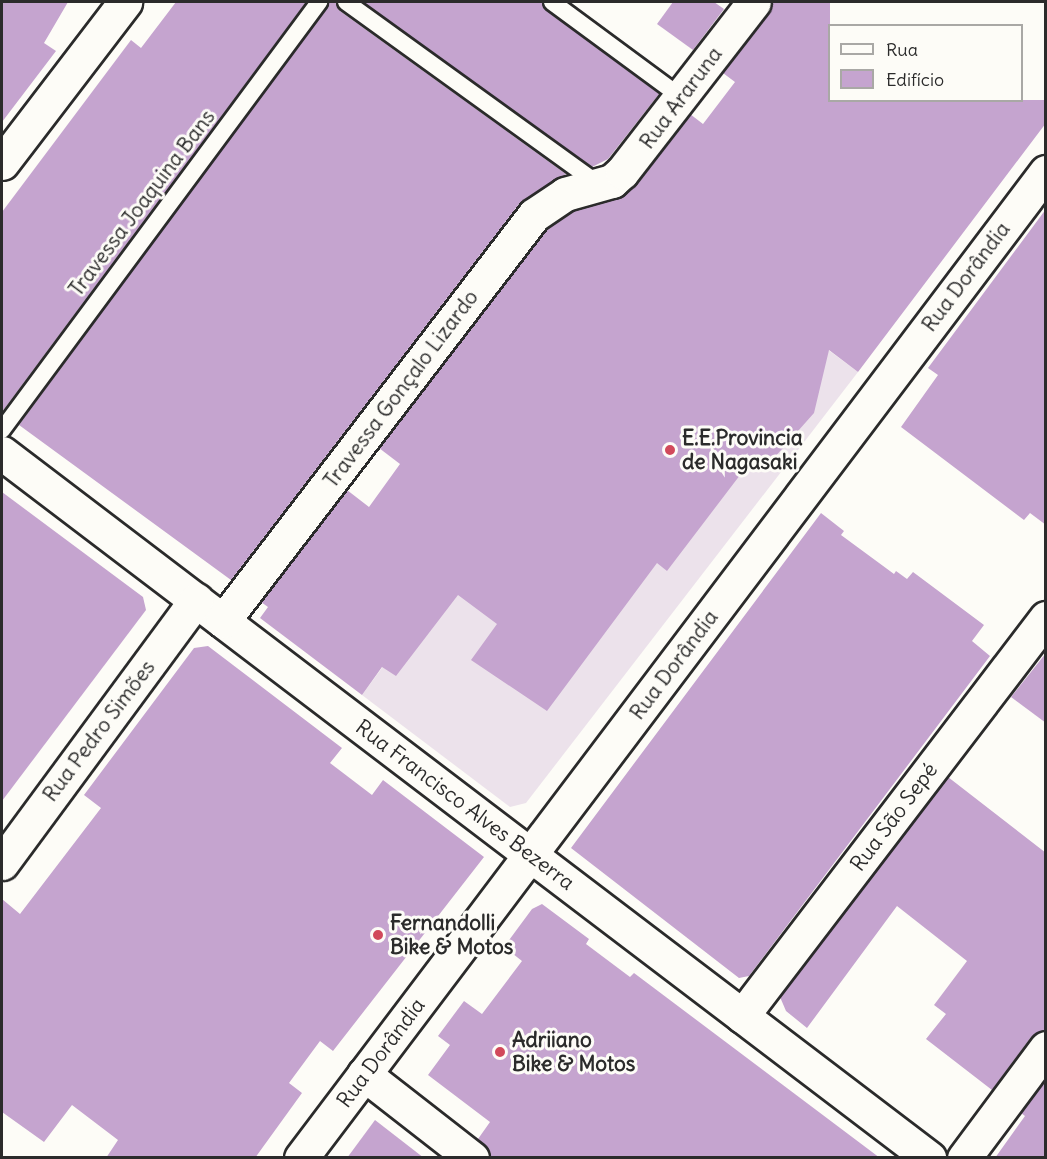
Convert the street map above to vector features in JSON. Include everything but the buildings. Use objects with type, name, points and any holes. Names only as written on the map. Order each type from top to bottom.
[{"type":"street","points":[[2,163],[124,2]]},
{"type":"street","name":"Rua Araruna","points":[[600,185],[622,172],[682,98],[754,2]]},
{"type":"street","name":"Rua Dorândia","points":[[301,1158],[1046,172]]},
{"type":"street","name":"Travessa Gonçalo Lizardo","points":[[223,621],[534,215],[565,194],[600,185]]},
{"type":"street","name":"Rua Francisco Alves Bezerra","points":[[2,453],[929,1158]]},
{"type":"street","name":"Rua Pedro Simões","points":[[2,862],[196,600]]},
{"type":"street","name":"Rua São Sepé","points":[[742,1016],[1046,618]]},
{"type":"street","points":[[964,1158],[1046,1048]]},
{"type":"street","points":[[364,1074],[472,1158]]},
{"type":"lane","name":"Travessa Joaquina Bans","points":[[2,430],[319,2]]},
{"type":"lane","points":[[346,2],[600,185]]},
{"type":"lane","points":[[552,2],[682,98]]},
{"type":"shaded area","name":"E.E.Provincia de Nagasaki","points":[[691,248],[858,372],[526,803],[510,807],[362,695]]},
{"type":"place","name":"E.E.Provincia de Nagasaki","points":[[670,450]]},
{"type":"place","name":"Fernandolli Bike & Motos","points":[[378,935]]},
{"type":"place","name":"Adriiano Bike & Motos","points":[[500,1052]]}]
